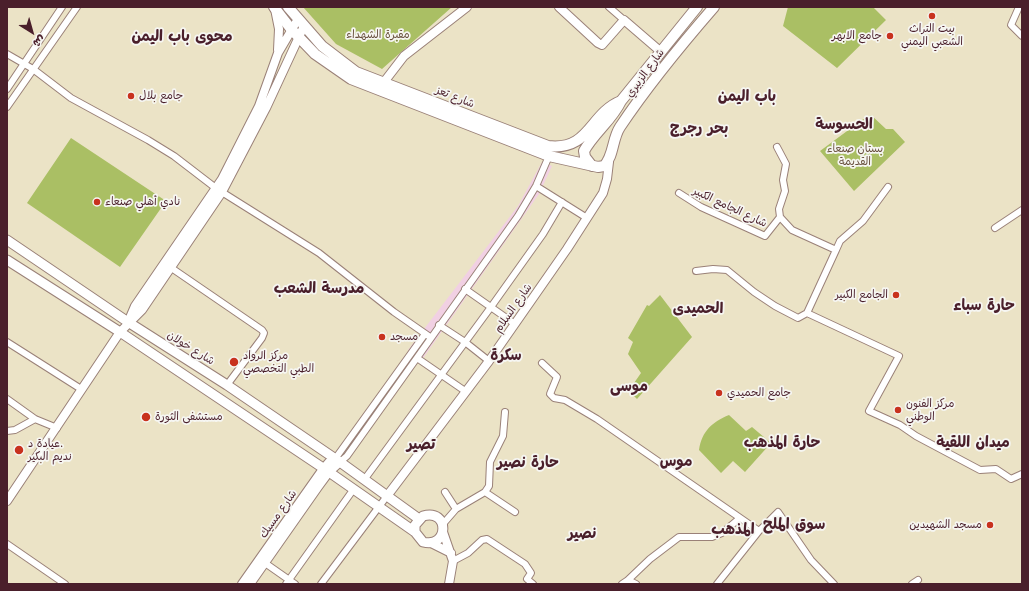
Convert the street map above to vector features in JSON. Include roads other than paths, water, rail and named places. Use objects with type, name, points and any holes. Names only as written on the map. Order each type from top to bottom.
[{"type":"main road","name":"شارع تعز","points":[[274,7],[295,33],[324,61],[351,79],[549,156],[592,166]]},
{"type":"main road","name":"شارع تعز","points":[[288,7],[322,46],[356,72],[529,140],[558,147],[571,145],[588,130],[607,109],[620,101]]},
{"type":"main road","name":"شارع الزبيري","points":[[620,101],[697,7]]},
{"type":"main road","name":"شارع الزبيري","points":[[609,162],[619,129],[673,54],[714,7]]},
{"type":"main road","points":[[609,162],[604,166],[592,166],[585,157],[584,151],[588,143],[616,110],[620,101]]},
{"type":"main road","name":"شارع خولان","points":[[7,240],[128,322],[227,385],[338,461],[418,519]]},
{"type":"main road","points":[[7,260],[120,332],[326,470],[415,532],[420,539],[431,543],[440,537],[443,528],[437,517],[432,515],[423,516],[418,519],[415,525],[415,532]]},
{"type":"main road","points":[[285,443],[293,431]]},
{"type":"main road","points":[[399,522],[408,520],[409,515],[407,511]]},
{"type":"street","points":[[7,89],[62,7]]},
{"type":"street","points":[[7,107],[77,7]]},
{"type":"street","points":[[263,107],[278,53],[279,29],[274,7]]},
{"type":"street","points":[[384,82],[404,56],[467,7]]},
{"type":"street","points":[[559,7],[602,45],[624,20]]},
{"type":"street","points":[[609,7],[660,51]]},
{"type":"street","points":[[1019,7],[1011,25],[1022,36]]},
{"type":"street","points":[[7,501],[120,332],[128,322],[142,310],[220,191],[263,107],[301,22]]},
{"type":"street","points":[[278,53],[295,33]]},
{"type":"street","points":[[7,54],[33,68],[72,98],[174,156],[220,191],[319,253],[428,335]]},
{"type":"street","points":[[778,147],[786,164],[783,180],[785,191],[779,209],[780,217]]},
{"type":"street","points":[[338,461],[428,335],[439,325],[518,216],[536,186],[549,156]]},
{"type":"street","name":"شارع السلام","points":[[387,496],[515,324],[587,218],[603,193],[608,179],[609,162]]},
{"type":"street","points":[[536,186],[587,218]]},
{"type":"street","points":[[696,271],[713,269],[727,270],[775,306],[798,318],[807,313],[840,241],[863,221],[888,187]]},
{"type":"street","points":[[128,322],[135,306],[220,191]]},
{"type":"street","name":"شارع الجامع الكبير","points":[[678,193],[701,207],[765,236],[780,217],[792,230],[836,250]]},
{"type":"street","points":[[364,480],[466,342],[543,234],[562,202]]},
{"type":"street","points":[[995,228],[1022,210]]},
{"type":"street","points":[[170,267],[262,330],[264,333],[262,338],[227,385]]},
{"type":"street","points":[[465,289],[515,324]]},
{"type":"street","points":[[807,313],[899,356],[869,411],[900,425],[916,436],[980,470],[996,469],[1011,479],[1022,474]]},
{"type":"street","points":[[439,325],[466,342],[489,360]]},
{"type":"street","points":[[338,461],[347,456],[417,358],[428,335]]},
{"type":"street","points":[[7,342],[81,389]]},
{"type":"street","points":[[417,358],[465,391]]},
{"type":"street","points":[[542,362],[557,377],[550,394],[554,398],[565,400],[597,419],[759,531]]},
{"type":"street","points":[[7,399],[35,419],[56,428]]},
{"type":"street","points":[[448,584],[452,557],[443,528],[456,509],[485,492],[491,479],[490,462],[503,436],[505,412]]},
{"type":"street","points":[[7,431],[15,430],[35,419]]},
{"type":"street","name":"شارع مسيك","points":[[242,584],[326,470],[338,461]]},
{"type":"street","name":"شارع مسيك","points":[[250,584],[326,470]]},
{"type":"street","points":[[288,582],[353,490]]},
{"type":"street","points":[[445,492],[456,509]]},
{"type":"street","points":[[485,492],[515,512]]},
{"type":"street","points":[[321,584],[387,496]]},
{"type":"street","points":[[717,584],[759,531],[778,512],[811,560],[834,584]]},
{"type":"street","points":[[622,584],[650,559],[679,537],[712,536],[722,532],[740,518]]},
{"type":"street","points":[[431,543],[452,557],[468,553],[482,540],[487,539],[525,564],[530,573],[527,579],[532,584]]},
{"type":"street","points":[[7,544],[65,584]]},
{"type":"street","points":[[265,563],[288,582],[295,584]]},
{"type":"street","points":[[628,580],[636,584]]},
{"type":"street","points":[[912,584],[918,580]]},
{"type":"place","name":"بيت التراث الشعبي اليمني","points":[[932,16]]},
{"type":"place","name":"جامع الابهر","points":[[890,36]]},
{"type":"place","name":"جامع بلال","points":[[131,96]]},
{"type":"place","name":"نادي أهلي صنعاء","points":[[97,202]]},
{"type":"place","name":"الجامع الكبير","points":[[896,295]]},
{"type":"place","name":"مسجد","points":[[382,337]]},
{"type":"place","name":"مركز الرواد الطبي التخصصي","points":[[234,362]]},
{"type":"place","name":"جامع الحميدي","points":[[719,393]]},
{"type":"place","name":"مركز الفنون الوطني","points":[[898,410]]},
{"type":"place","name":"مستشفى الثورة","points":[[146,417]]},
{"type":"place","name":"عيادة د. نديم البكير","points":[[19,450]]},
{"type":"place","name":"مسجد الشهيدين","points":[[990,525]]},
{"type":"district","name":"محوى باب اليمن","points":[[182,36]]},
{"type":"district","name":"باب اليمن","points":[[747,96]]},
{"type":"district","name":"الحسوسة","points":[[844,124]]},
{"type":"district","name":"بحر رجرج","points":[[699,128]]},
{"type":"district","name":"مدرسة الشعب","points":[[319,288]]},
{"type":"district","name":"حارة سباء","points":[[984,305]]},
{"type":"district","name":"الحميدى","points":[[698,308]]},
{"type":"district","name":"سكرة","points":[[506,355]]},
{"type":"district","name":"موسى","points":[[629,386]]},
{"type":"district","name":"حارة المذهب","points":[[782,442]]},
{"type":"district","name":"ميدان اللقية","points":[[973,442]]},
{"type":"district","name":"تصير","points":[[421,444]]},
{"type":"district","name":"موس","points":[[676,461]]},
{"type":"district","name":"حارة نصير","points":[[528,462]]},
{"type":"district","name":"سوق الملح","points":[[794,524]]},
{"type":"district","name":"المذهب","points":[[733,529]]},
{"type":"district","name":"نصير","points":[[582,533]]},
{"type":"park label","name":"مقبرة الشهداء","points":[[378,35]]},
{"type":"park label","name":"بستان صنعاء القديمة","points":[[855,155]]}]
